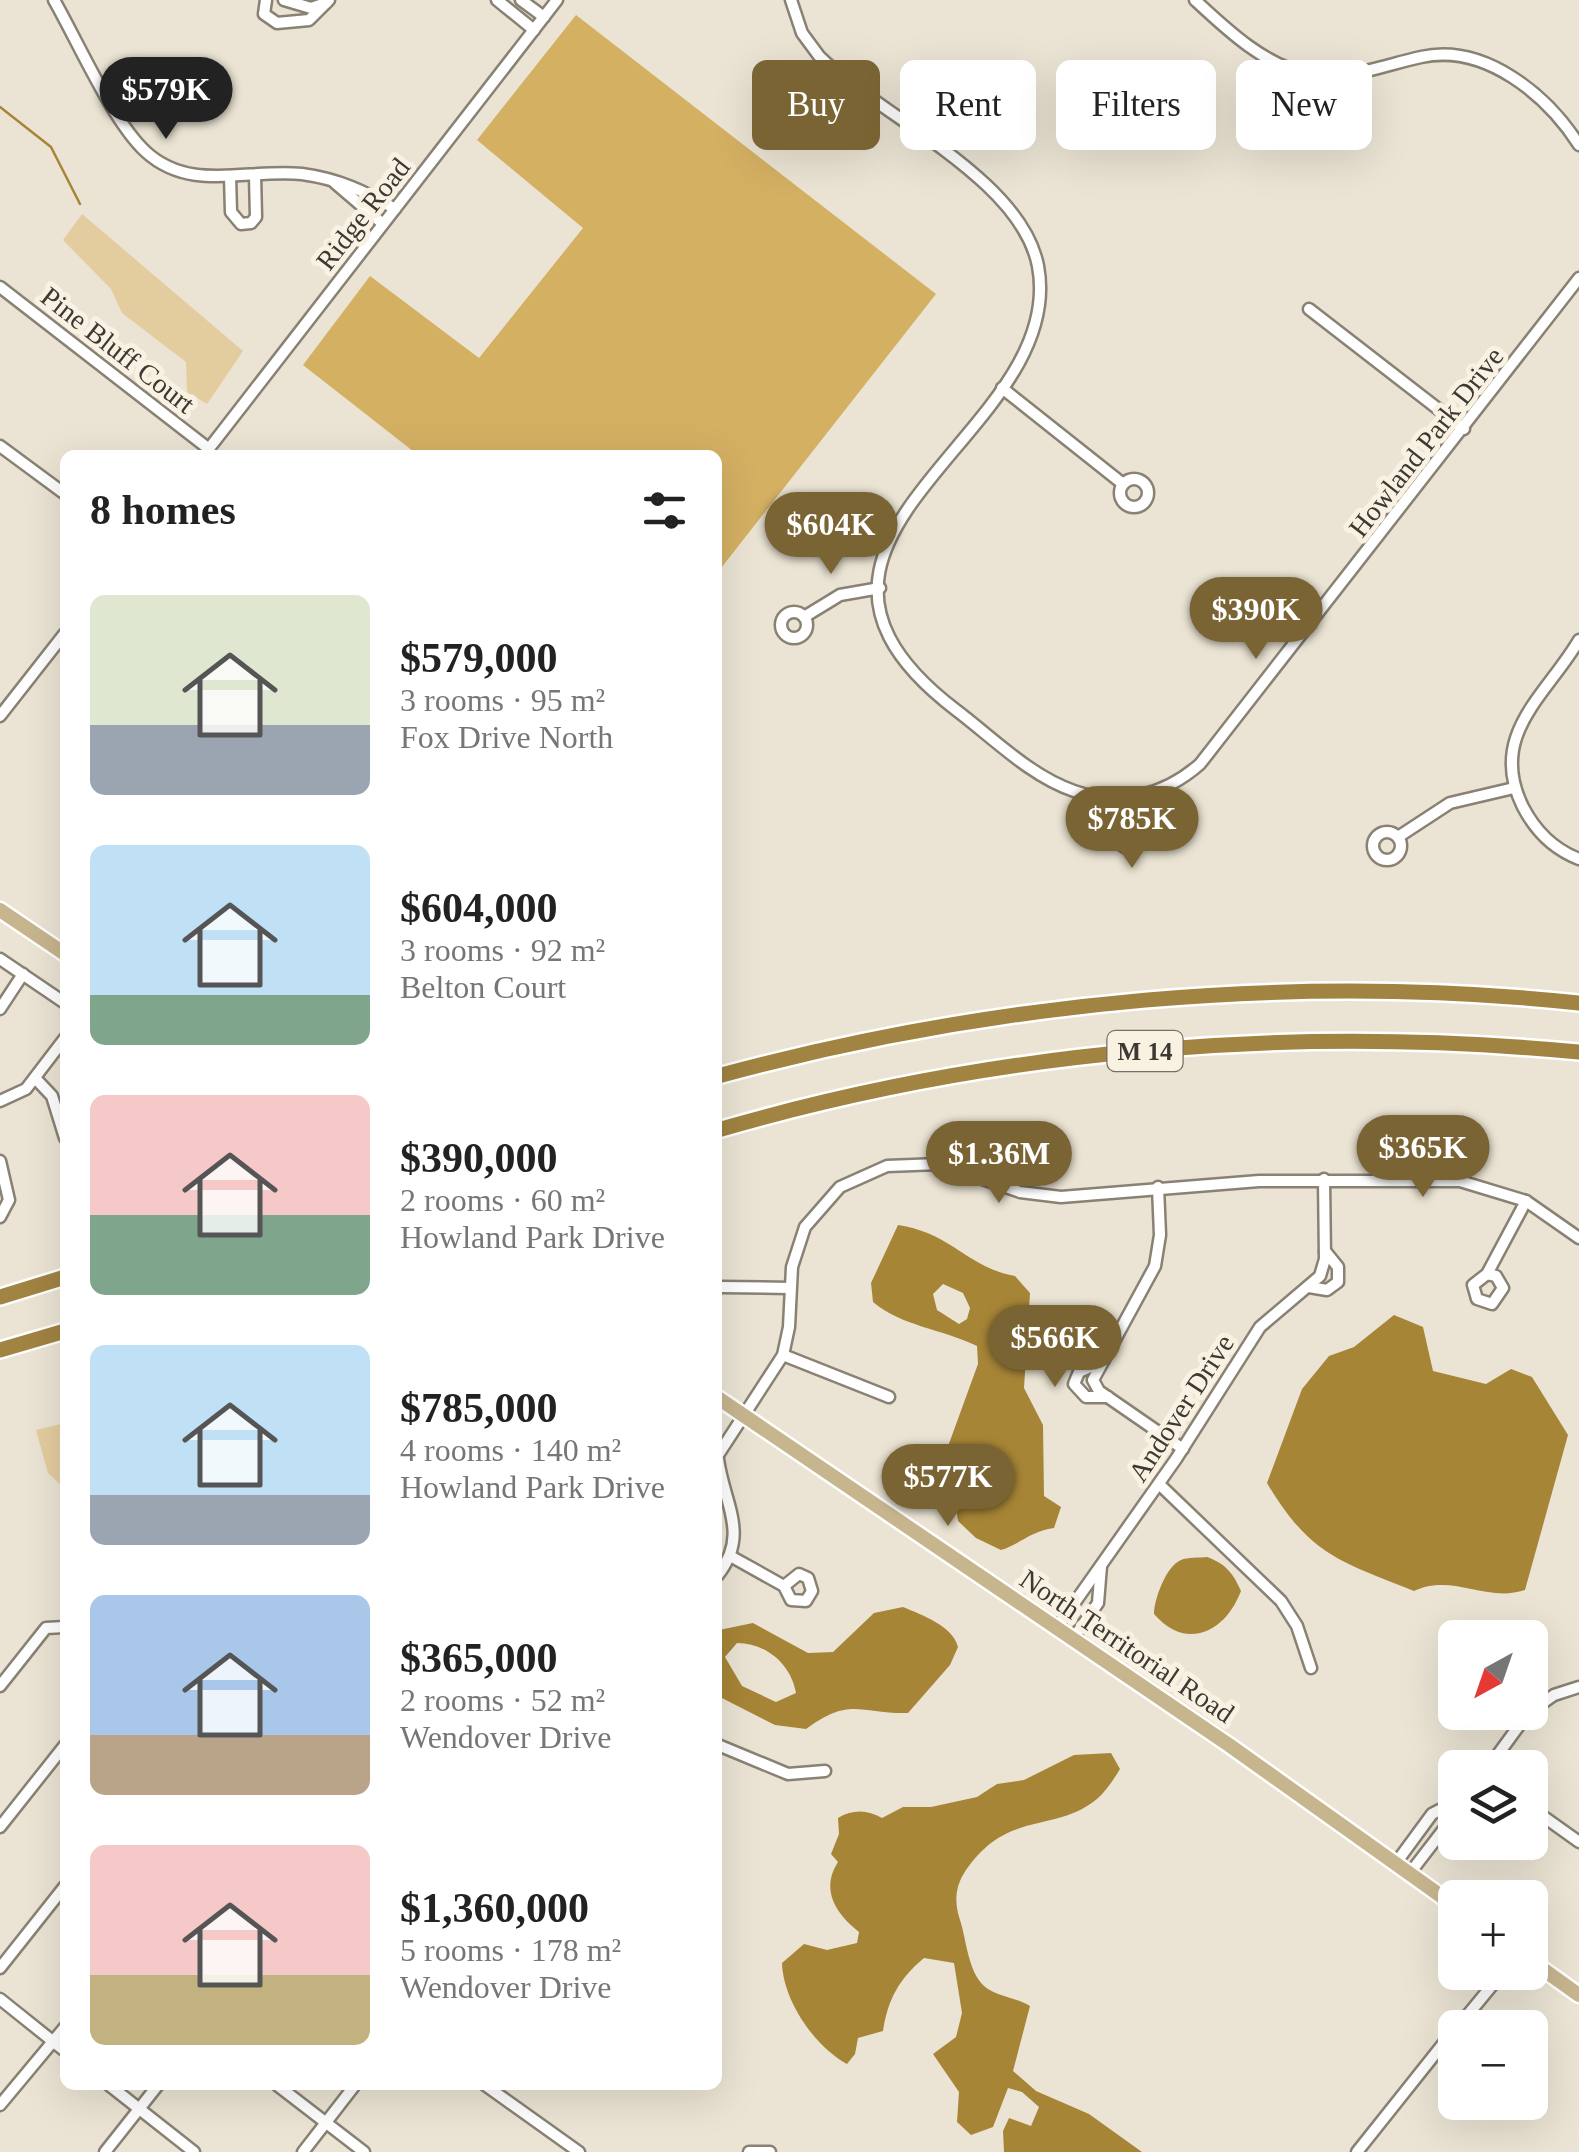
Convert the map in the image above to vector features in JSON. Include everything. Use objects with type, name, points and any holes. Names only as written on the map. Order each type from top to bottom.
[{"type":"highway","name":"M 14","points":[[722,1075],[806,1053],[962,1025],[1195,998],[1376,993],[1579,1003]]},
{"type":"highway","name":"M 14","points":[[722,1129],[888,1086],[1188,1047],[1412,1041],[1579,1052]]},
{"type":"highway","points":[[0,1297],[60,1279]]},
{"type":"highway","points":[[0,1350],[60,1332]]},
{"type":"main road","points":[[0,910],[60,951]]},
{"type":"main road","name":"North Territorial Road","points":[[722,1401],[1438,1894]]},
{"type":"main road","points":[[1548,1973],[1579,1995]]},
{"type":"street","points":[[54,0],[127,128],[146,152],[179,172],[230,176],[302,174],[355,185],[394,209]]},
{"type":"street","points":[[266,0],[264,14],[277,23],[310,20],[328,1]]},
{"type":"street","points":[[284,0],[311,8],[328,1]]},
{"type":"street","points":[[498,0],[534,30]]},
{"type":"street","points":[[521,0],[544,17]]},
{"type":"street","name":"Ridge Road","points":[[208,450],[557,0]]},
{"type":"street","name":"Howland Park Drive","points":[[791,0],[802,33],[819,56],[991,188],[1025,230],[1038,270],[1038,322],[1024,358],[900,520],[884,553],[880,588],[890,640],[921,682],[1048,779],[1082,794],[1139,796],[1177,782],[1208,756],[1579,278]]},
{"type":"street","points":[[1195,0],[1265,57],[1307,74],[1354,74],[1431,56],[1480,61],[1506,74],[1544,104],[1579,145]]},
{"type":"street","points":[[230,176],[231,212],[241,224],[251,223],[256,216],[255,175]]},
{"type":"street","points":[[335,182],[383,224]]},
{"type":"street","name":"Pine Bluff Court","points":[[0,287],[204,450]]},
{"type":"street","points":[[1308,309],[1464,429]]},
{"type":"street","points":[[1002,388],[1123,484]]},
{"type":"street","points":[[0,446],[60,490]]},
{"type":"street","points":[[804,617],[840,595],[880,588]]},
{"type":"street","points":[[0,716],[60,639]]},
{"type":"street","points":[[1579,640],[1524,715],[1512,758],[1514,788],[1544,838],[1579,859]]},
{"type":"street","points":[[1398,838],[1450,803],[1514,788]]},
{"type":"street","points":[[1114,798],[1118,842],[1131,851],[1140,842],[1139,796]]},
{"type":"street","points":[[0,959],[60,1000]]},
{"type":"street","points":[[0,1009],[23,974]]},
{"type":"street","points":[[0,1101],[17,1096],[60,1045]]},
{"type":"street","points":[[35,1078],[52,1096],[60,1122]]},
{"type":"street","points":[[0,1161],[9,1200],[0,1217]]},
{"type":"street","points":[[722,1451],[783,1355],[797,1246],[818,1208],[850,1181],[887,1166],[939,1164],[1046,1197],[1324,1179],[1460,1181],[1526,1201],[1579,1238]]},
{"type":"street","name":"Andover Drive","points":[[1056,1629],[1183,1450],[1260,1327],[1309,1287],[1324,1267],[1324,1179]]},
{"type":"street","points":[[1158,1188],[1160,1235],[1155,1266],[1093,1383],[1183,1450]]},
{"type":"street","points":[[1487,1274],[1526,1201]]},
{"type":"street","name":"Andover Drive","points":[[1309,1287],[1328,1290],[1338,1282],[1338,1267],[1326,1251]]},
{"type":"street","points":[[722,1287],[790,1288]]},
{"type":"street","points":[[783,1355],[889,1397]]},
{"type":"street","points":[[1101,1362],[1079,1372],[1074,1384],[1086,1397],[1108,1397]]},
{"type":"street","points":[[722,1472],[734,1518],[732,1556],[722,1570]]},
{"type":"street","points":[[1160,1484],[1280,1600],[1297,1626],[1311,1668]]},
{"type":"street","points":[[732,1556],[784,1586]]},
{"type":"street","name":"Andover Drive","points":[[1072,1640],[1098,1602],[1102,1565]]},
{"type":"street","points":[[0,1686],[59,1626]]},
{"type":"street","points":[[1548,1699],[1579,1687]]},
{"type":"street","points":[[722,1748],[788,1774],[825,1771]]},
{"type":"street","points":[[0,1827],[60,1751]]},
{"type":"street","points":[[1396,1863],[1438,1811]]},
{"type":"street","points":[[1548,1819],[1579,1842]]},
{"type":"street","points":[[1410,1873],[1438,1836]]},
{"type":"street","points":[[0,1968],[60,1892]]},
{"type":"street","points":[[1471,2010],[1489,1990]]},
{"type":"street","points":[[0,2000],[60,2046]]},
{"type":"street","points":[[0,2105],[60,2034]]},
{"type":"street","points":[[1357,2152],[1438,2051]]},
{"type":"street","points":[[115,2090],[194,2152]]},
{"type":"street","points":[[106,2152],[154,2090]]},
{"type":"street","points":[[284,2090],[364,2152]]},
{"type":"street","points":[[303,2152],[350,2090]]},
{"type":"street","points":[[492,2090],[579,2152]]},
{"type":"street","points":[[748,2152],[770,2152]]},
{"type":"shaded area","points":[[576,15],[936,294],[722,567],[722,450],[412,450],[303,365],[370,276],[479,358],[583,228],[477,140]]},
{"type":"shaded area","points":[[82,214],[243,351],[207,404],[187,392],[186,362],[122,313],[111,289],[63,240]]},
{"type":"shaded area","points":[[898,1225],[932,1235],[984,1266],[1015,1276],[1030,1293],[1024,1388],[1043,1425],[1044,1496],[1061,1507],[1054,1528],[1001,1550],[976,1538],[958,1521],[947,1449],[978,1364],[977,1346],[884,1310],[873,1302],[871,1283]],"holes":[[[943,1284],[963,1293],[970,1308],[967,1319],[959,1324],[937,1310],[933,1294]]]},
{"type":"shaded area","points":[[1394,1315],[1423,1327],[1433,1371],[1486,1384],[1511,1369],[1532,1377],[1568,1435],[1525,1590],[1497,1593],[1442,1585],[1414,1591],[1365,1572],[1313,1541],[1267,1483],[1302,1389],[1329,1356],[1354,1347]]},
{"type":"shaded area","points":[[60,1424],[60,1484],[48,1473],[36,1430]]},
{"type":"shaded area","points":[[1207,1557],[1228,1570],[1241,1591],[1234,1606],[1215,1626],[1204,1632],[1179,1632],[1154,1614],[1159,1592],[1176,1563]]},
{"type":"shaded area","points":[[903,1607],[943,1627],[958,1647],[950,1665],[908,1713],[845,1710],[806,1729],[775,1725],[722,1698],[722,1629],[753,1623],[808,1653],[833,1652],[874,1613]],"holes":[[[737,1643],[758,1647],[783,1664],[796,1693],[776,1702],[742,1686],[725,1657]]]},
{"type":"shaded area","points":[[1111,1753],[1120,1769],[1097,1799],[1081,1810],[998,1838],[966,1870],[956,1900],[976,1976],[993,1992],[1030,2006],[1013,2071],[1036,2091],[1089,2114],[1142,2152],[1004,2152],[1003,2131],[1009,2118],[1031,2126],[1039,2107],[1022,2092],[1008,2088],[993,2127],[971,2135],[957,2122],[959,2092],[933,2054],[956,2037],[962,2013],[954,1963],[924,1958],[915,1966],[896,1990],[883,2031],[858,2038],[855,2054],[847,2064],[823,2046],[802,2021],[788,1992],[782,1963],[804,1944],[827,1950],[857,1943],[859,1932],[843,1917],[831,1892],[830,1882],[838,1862],[831,1854],[839,1834],[838,1818],[860,1812],[882,1818],[903,1807],[931,1807],[977,1797],[997,1784],[1024,1780],[1074,1755]]},
{"type":"waterway","points":[[0,107],[51,147],[80,204]]}]
